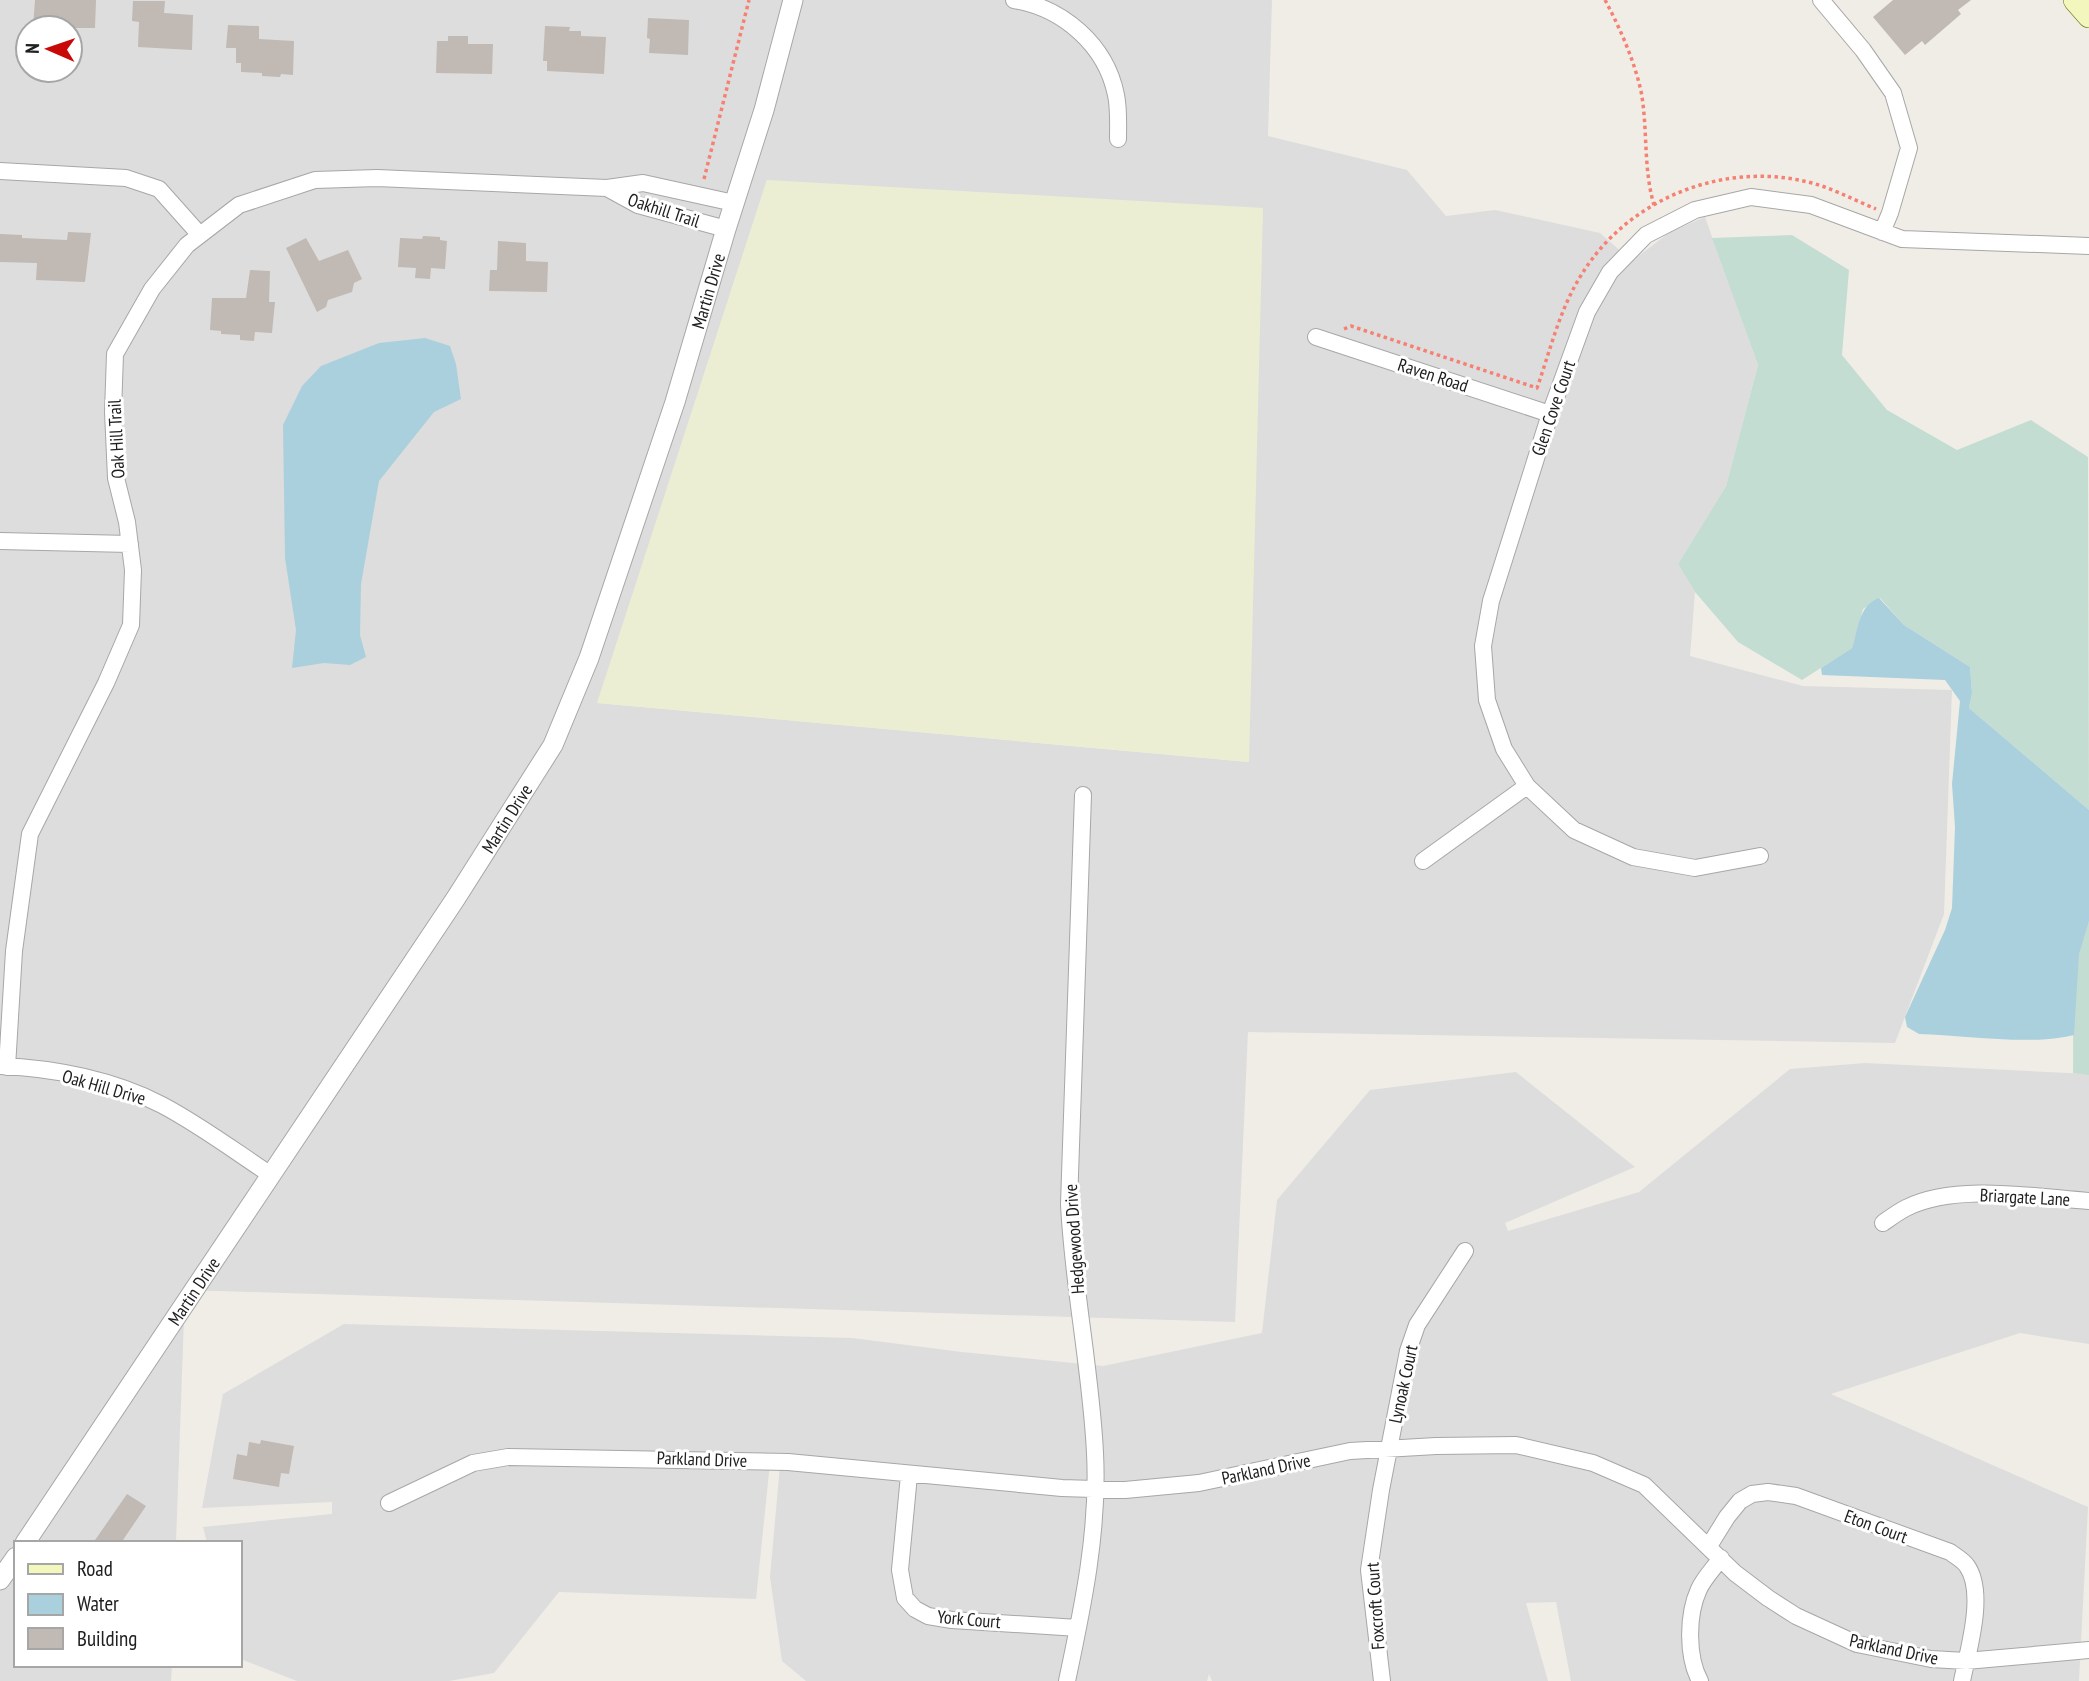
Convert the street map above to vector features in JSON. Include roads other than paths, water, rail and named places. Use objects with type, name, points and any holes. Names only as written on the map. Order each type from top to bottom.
[{"type":"main road","points":[[2076,0],[2089,16]]},
{"type":"street","name":"Martin Drive","points":[[26,1541],[463,887],[553,746],[589,659],[675,402],[764,110],[793,0]]},
{"type":"street","points":[[1014,0],[1031,3],[1069,20],[1101,54],[1116,94],[1118,139]]},
{"type":"street","points":[[1821,0],[1863,50],[1894,93],[1909,148],[1891,213],[1882,232]]},
{"type":"street","points":[[0,171],[126,178],[159,189],[200,235]]},
{"type":"street","name":"Oak Hill Trail","points":[[4,1067],[14,951],[30,834],[106,683],[131,625],[133,570],[127,522],[116,478],[113,412],[115,354],[152,289],[187,245],[239,205],[315,180],[377,178],[607,188]]},
{"type":"street","name":"Oakhill Trail","points":[[607,188],[643,183],[734,203]]},
{"type":"street","name":"Oakhill Trail","points":[[607,188],[638,205],[726,229]]},
{"type":"street","name":"Glen Cove Court","points":[[1760,856],[1695,868],[1633,857],[1574,830],[1527,786],[1504,749],[1487,700],[1483,646],[1491,601],[1550,414],[1587,312],[1610,272],[1646,235],[1695,210],[1751,197],[1811,205],[1902,239],[2089,246]]},
{"type":"street","name":"Raven Road","points":[[1316,337],[1550,414]]},
{"type":"street","points":[[0,541],[130,544]]},
{"type":"street","points":[[1423,861],[1527,786]]},
{"type":"street","name":"Hedgewood Drive","points":[[1067,1681],[1089,1567],[1095,1489],[1092,1417],[1069,1203],[1083,795]]},
{"type":"street","name":"Oak Hill Drive","points":[[4,1067],[90,1079],[141,1096],[186,1119],[271,1175]]},
{"type":"street","name":"Briargate Lane","points":[[1883,1223],[1907,1208],[1935,1199],[1972,1194],[2004,1194],[2089,1202]]},
{"type":"street","name":"Lynoak Court","points":[[1390,1448],[1408,1351],[1417,1325],[1465,1251]]},
{"type":"street","name":"Parkland Drive","points":[[389,1503],[473,1463],[508,1457],[788,1462],[909,1475],[1095,1489],[1147,1489],[1199,1483],[1339,1453],[1390,1448],[1516,1445],[1593,1463],[1644,1485],[1735,1573],[1768,1598],[1826,1632],[1857,1644],[1931,1659],[1966,1661],[2089,1650]]},
{"type":"street","name":"Foxcroft Court","points":[[1382,1681],[1369,1570],[1390,1448]]},
{"type":"street","name":"York Court","points":[[909,1475],[900,1570],[905,1598],[915,1609],[928,1616],[952,1620],[1078,1628]]},
{"type":"street","name":"Eton Court","points":[[1700,1681],[1692,1652],[1693,1616],[1700,1587],[1727,1517],[1741,1501],[1752,1494],[1768,1492],[1796,1496],[1950,1552],[1966,1564],[1975,1592],[1970,1644],[1962,1681]]},
{"type":"street","points":[[0,1580],[14,1560]]},
{"type":"water","points":[[425,338],[450,346],[456,364],[461,399],[434,412],[379,481],[361,584],[360,635],[366,657],[350,665],[324,663],[292,668],[296,630],[285,558],[283,425],[302,386],[321,366],[379,343]]},
{"type":"water","points":[[1879,598],[1904,625],[1970,667],[1972,693],[1969,708],[2089,810],[2089,921],[2079,954],[2074,1035],[2038,1040],[1998,1039],[1919,1034],[1907,1027],[1905,1017],[1945,930],[1952,908],[1955,827],[1952,784],[1960,701],[1945,680],[1822,675],[1821,668],[1852,648],[1863,612],[1872,601]]}]
